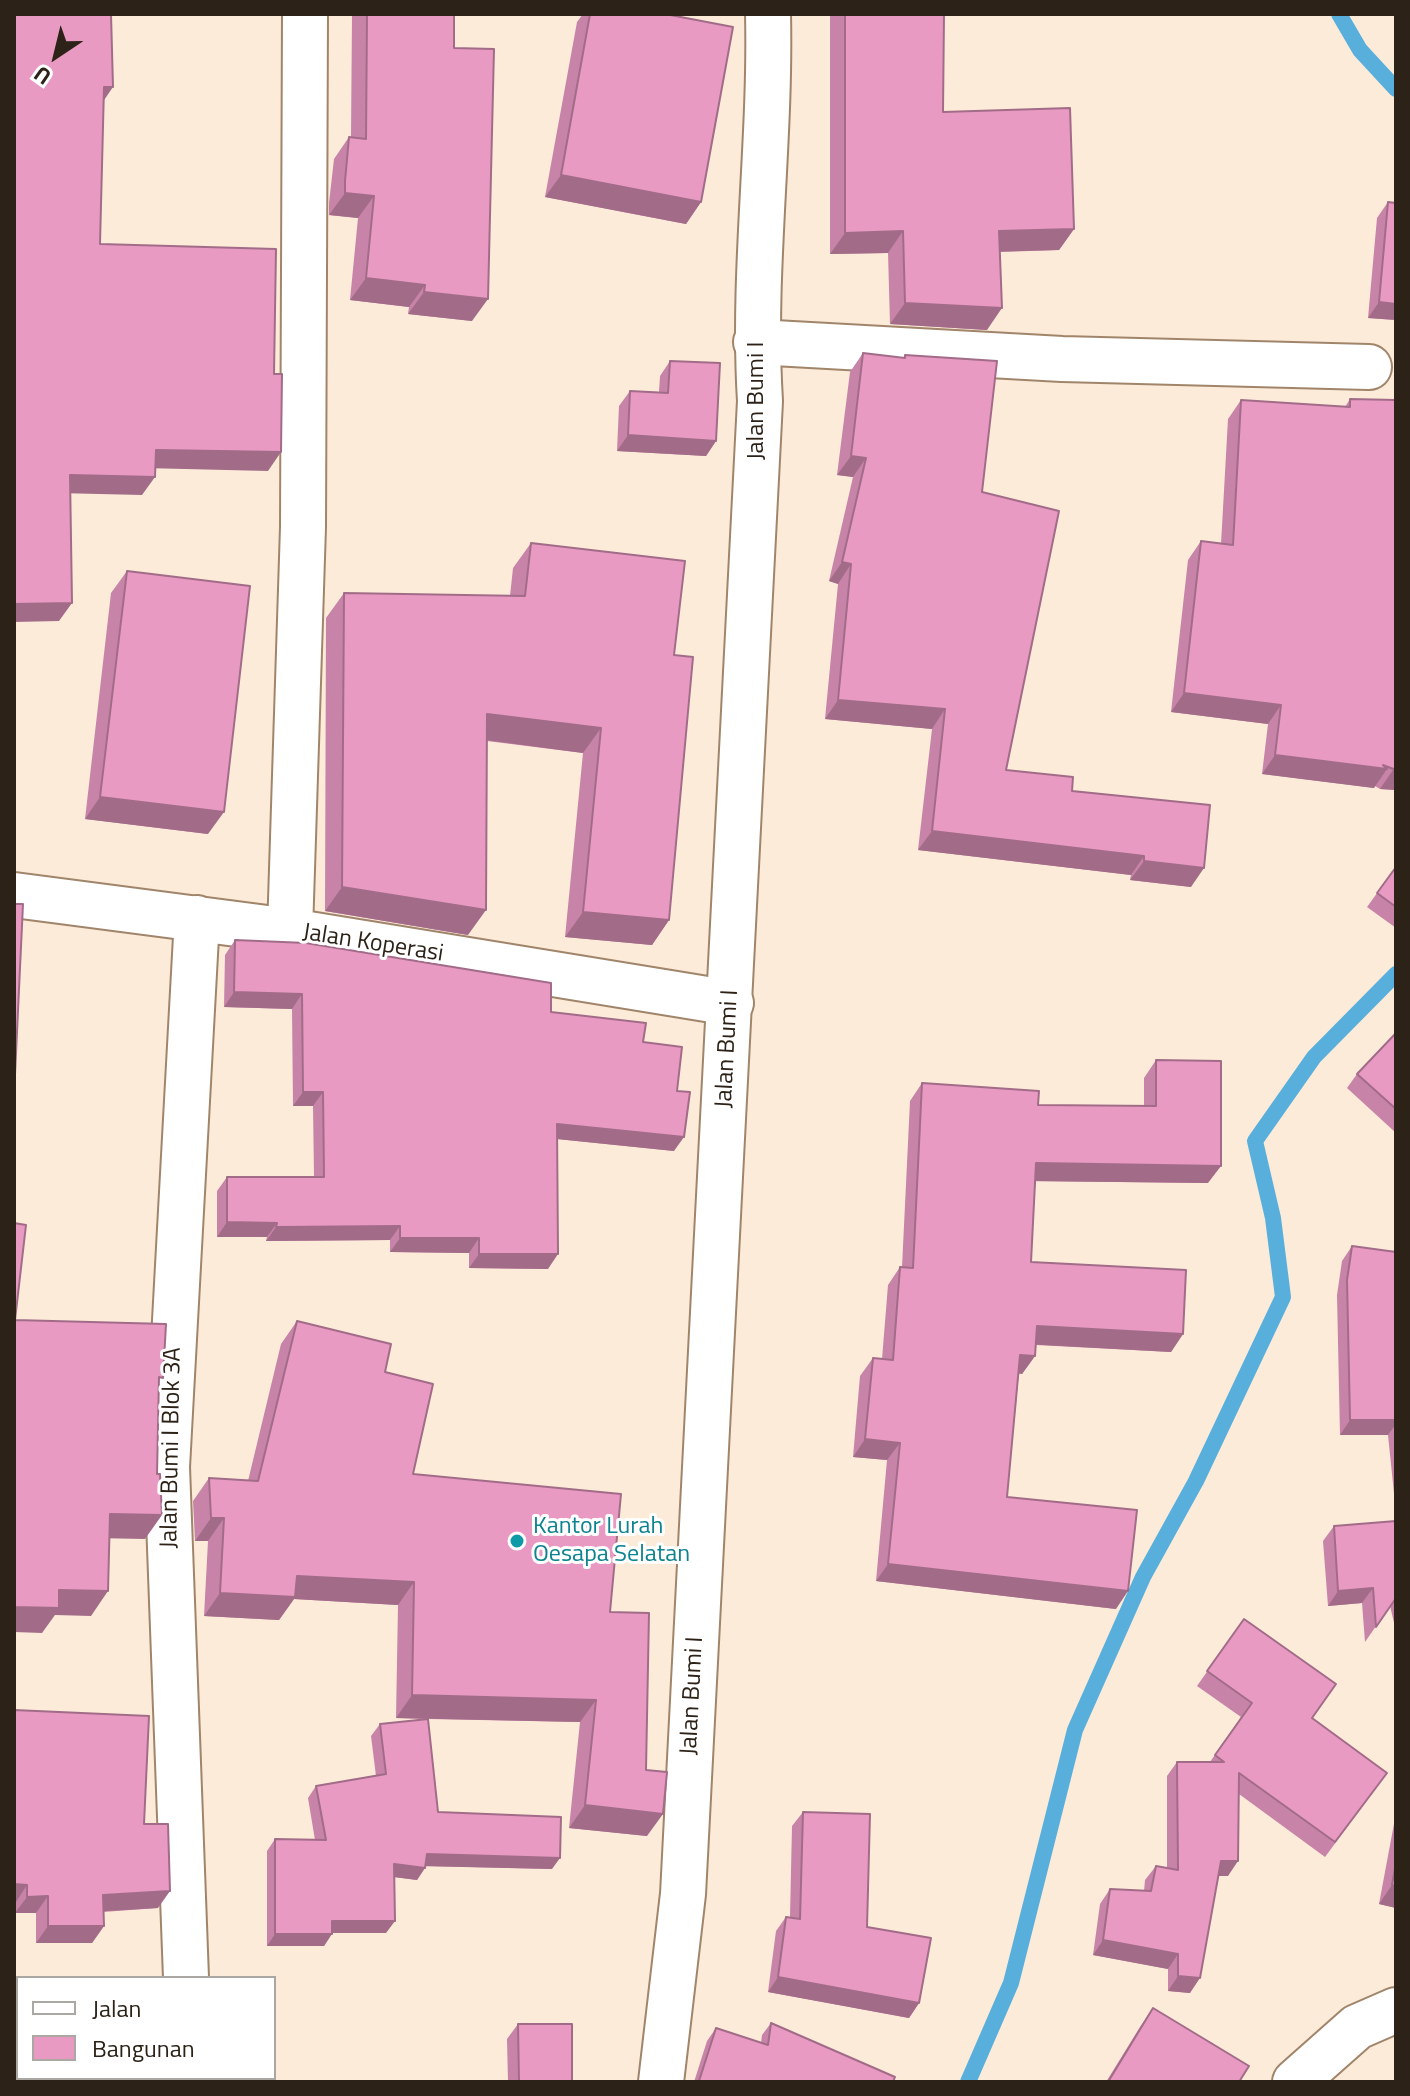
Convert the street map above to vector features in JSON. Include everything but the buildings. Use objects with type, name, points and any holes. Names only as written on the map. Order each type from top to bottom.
[{"type":"street","points":[[290,931],[303,527],[305,14]]},
{"type":"street","name":"Jalan Bumi I","points":[[661,2082],[683,1894],[731,1003],[759,417],[756,342],[769,72],[768,14]]},
{"type":"street","points":[[756,342],[891,347],[1062,359],[1369,367]]},
{"type":"street","name":"Jalan Koperasi","points":[[14,895],[290,931],[731,1003]]},
{"type":"street","name":"Jalan Bumi I Blok 3A","points":[[186,1976],[167,1467],[197,918]]},
{"type":"street","points":[[1295,2082],[1357,2027],[1396,2010]]},
{"type":"waterway","points":[[1339,14],[1360,50],[1396,89]]},
{"type":"waterway","points":[[968,2082],[1011,1983],[1075,1730],[1143,1577],[1196,1481],[1283,1297],[1273,1218],[1255,1141],[1314,1057],[1396,974]]},
{"type":"place","name":"Kantor Lurah Oesapa Selatan","points":[[517,1541]]}]
